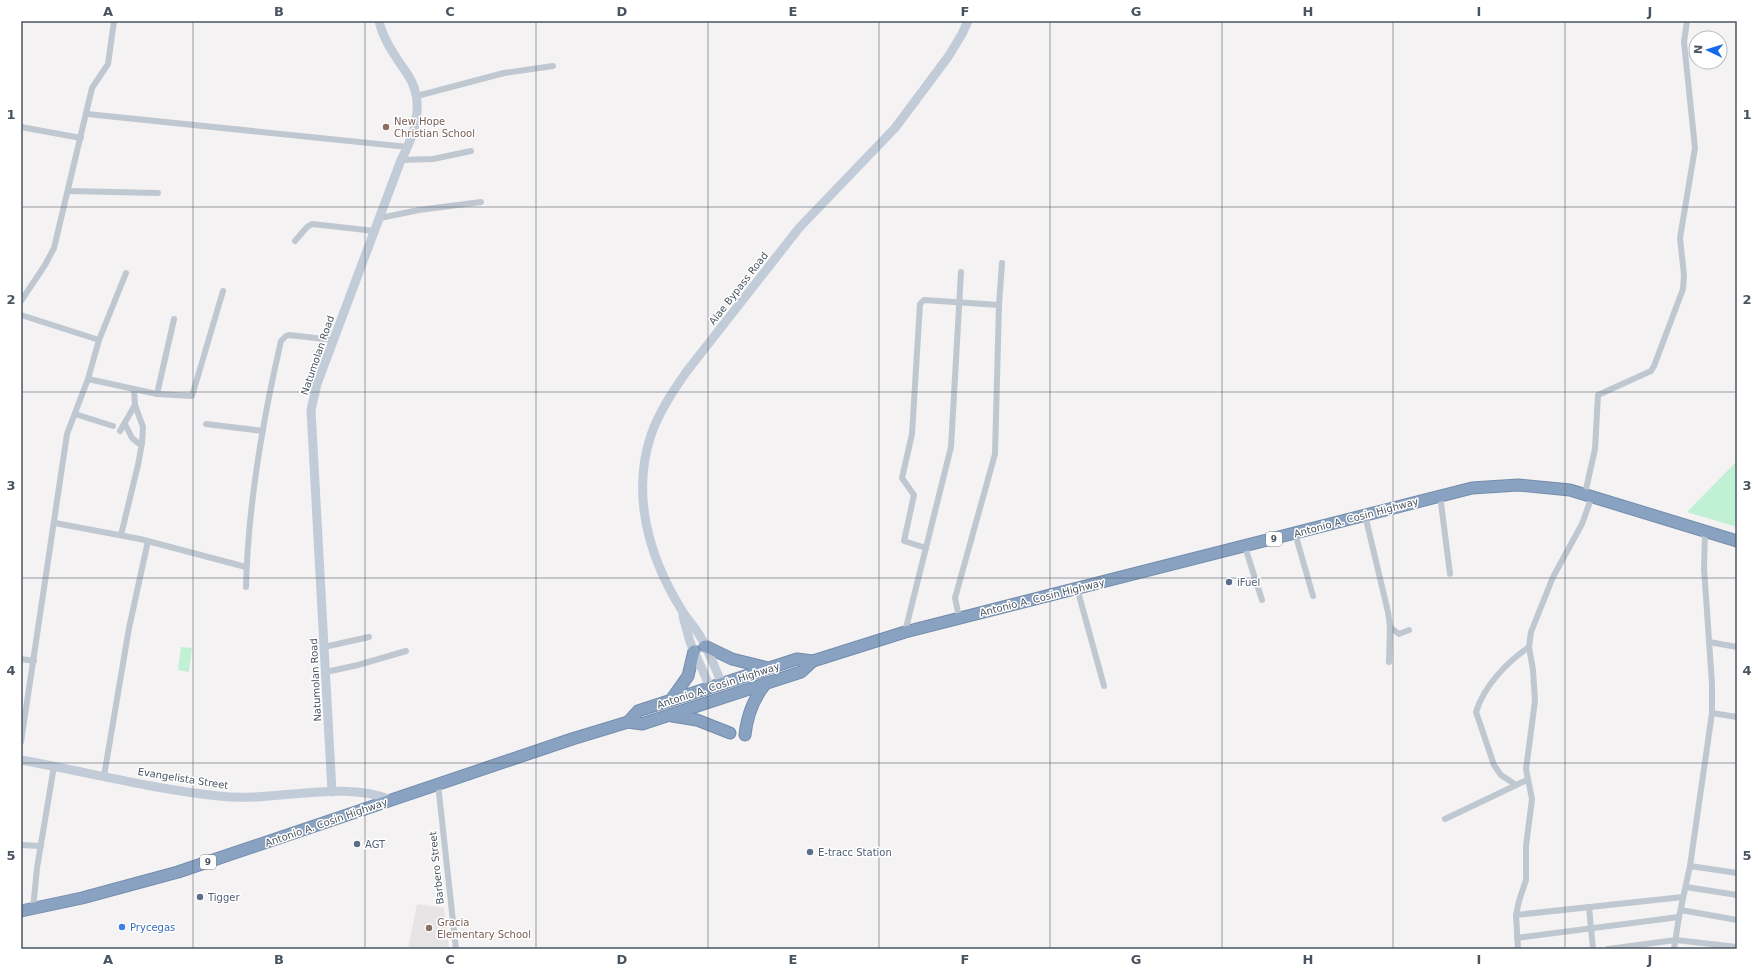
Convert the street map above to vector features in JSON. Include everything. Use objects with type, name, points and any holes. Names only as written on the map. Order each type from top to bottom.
[{"type":"highway","name":"Antonio A. Cosin Highway","points":[[628,722],[638,711],[797,659],[813,661],[905,632],[959,617],[1245,547],[1440,495],[1472,488],[1518,485],[1551,487],[1589,495],[1737,541]]},
{"type":"highway","points":[[705,646],[732,659],[769,668]]},
{"type":"highway","points":[[671,700],[688,676],[694,651]]},
{"type":"highway","name":"Antonio A. Cosin Highway","points":[[21,911],[88,896],[178,872],[438,784],[628,722],[642,724],[801,672],[813,661]]},
{"type":"highway","points":[[745,735],[749,712],[757,695],[766,683]]},
{"type":"highway","points":[[722,684],[727,696]]},
{"type":"highway","points":[[710,688],[715,700]]},
{"type":"highway","points":[[669,715],[698,720],[730,733]]},
{"type":"street","points":[[21,300],[50,257],[68,191],[92,88],[108,64],[114,21]]},
{"type":"street","name":"Natumolan Road","points":[[332,792],[311,410],[317,384],[333,340],[416,123],[417,96],[409,75],[389,48],[379,21]]},
{"type":"street","name":"Alae Bypass Road","points":[[710,688],[694,651],[681,609],[651,544],[644,512],[643,486],[648,448],[658,419],[670,396],[687,371],[790,239],[895,128],[948,57],[968,21]]},
{"type":"street","points":[[1518,949],[1516,915],[1527,876],[1526,846],[1532,799],[1527,780],[1526,760],[1535,701],[1533,670],[1529,647],[1531,632],[1553,577],[1582,524],[1589,495],[1596,450],[1598,395],[1651,371],[1683,288],[1684,275],[1680,238],[1695,148],[1684,42],[1687,21]]},
{"type":"street","points":[[417,96],[504,73],[552,66]]},
{"type":"street","points":[[87,114],[408,147]]},
{"type":"street","points":[[21,127],[81,138]]},
{"type":"street","points":[[401,160],[432,159],[471,151]]},
{"type":"street","points":[[68,191],[158,193]]},
{"type":"street","points":[[380,218],[419,210],[481,202]]},
{"type":"street","points":[[295,241],[307,227],[312,224],[375,231]]},
{"type":"street","points":[[959,617],[955,598],[995,454],[999,304],[1002,263]]},
{"type":"street","points":[[905,632],[951,447],[961,272]]},
{"type":"street","points":[[21,742],[55,523],[66,440],[88,379],[99,340],[126,273]]},
{"type":"street","points":[[88,379],[157,394],[192,396],[223,291]]},
{"type":"street","points":[[926,548],[909,544],[904,539],[914,492],[904,481],[902,474],[912,434],[919,307],[921,301],[924,300],[999,304]]},
{"type":"street","points":[[21,315],[99,340]]},
{"type":"street","points":[[157,394],[174,319]]},
{"type":"street","points":[[246,588],[250,512],[255,467],[276,363],[283,338],[289,335],[333,340]]},
{"type":"street","points":[[121,534],[138,465],[142,442],[143,427],[135,405],[134,390]]},
{"type":"street","points":[[120,431],[135,405]]},
{"type":"street","points":[[75,414],[113,426]]},
{"type":"street","points":[[125,424],[132,438],[138,443],[142,442]]},
{"type":"street","points":[[206,424],[263,432]]},
{"type":"street","points":[[1440,495],[1450,574]]},
{"type":"street","points":[[1365,516],[1390,627],[1389,662]]},
{"type":"street","points":[[55,523],[121,534],[246,567]]},
{"type":"street","points":[[1674,949],[1690,866],[1712,713],[1704,568],[1705,531]]},
{"type":"street","points":[[1295,533],[1313,596]]},
{"type":"street","points":[[104,776],[129,628],[148,541]]},
{"type":"street","points":[[1245,547],[1262,600]]},
{"type":"street","points":[[1077,588],[1104,686]]},
{"type":"street","name":"Alae Bypass Road","points":[[681,609],[701,637],[722,684]]},
{"type":"street","points":[[1390,627],[1399,634],[1409,630]]},
{"type":"street","points":[[324,647],[369,637]]},
{"type":"street","points":[[1709,642],[1737,647]]},
{"type":"street","points":[[1516,785],[1501,775],[1494,765],[1476,712],[1479,704],[1503,668],[1513,658],[1529,647]]},
{"type":"street","points":[[326,672],[358,665],[406,651]]},
{"type":"street","points":[[21,659],[34,661]]},
{"type":"street","points":[[1712,713],[1737,717]]},
{"type":"street","name":"Evangelista Street","points":[[21,760],[219,797],[257,798],[332,792],[380,796],[391,800]]},
{"type":"street","points":[[33,909],[41,846],[54,766]]},
{"type":"street","points":[[1445,819],[1527,780]]},
{"type":"street","name":"Barbero Street","points":[[438,784],[456,949]]},
{"type":"street","points":[[21,845],[41,846]]},
{"type":"street","points":[[1690,866],[1737,873]]},
{"type":"street","points":[[1686,887],[1737,895]]},
{"type":"street","points":[[1516,915],[1683,897]]},
{"type":"street","points":[[1589,907],[1593,949]]},
{"type":"street","points":[[1681,910],[1737,920]]},
{"type":"street","points":[[1517,938],[1679,917]]},
{"type":"street","points":[[1608,949],[1676,940],[1725,948],[1737,947]]},
{"type":"shaded area","name":"Gracia Elementary School","points":[[417,904],[444,908],[449,949],[408,949]]},
{"type":"green space","points":[[1737,461],[1737,527],[1687,512]]},
{"type":"green space","points":[[181,647],[192,648],[189,672],[178,670]]},
{"type":"place","name":"New Hope Christian School","points":[[386,127]]},
{"type":"place","name":"iFuel","points":[[1229,582]]},
{"type":"place","name":"AGT","points":[[357,844]]},
{"type":"place","name":"E-tracc Station","points":[[810,852]]},
{"type":"place","name":"Tigger","points":[[200,897]]},
{"type":"place","name":"Prycegas","points":[[122,927]]},
{"type":"place","name":"Gracia Elementary School","points":[[429,928]]}]
